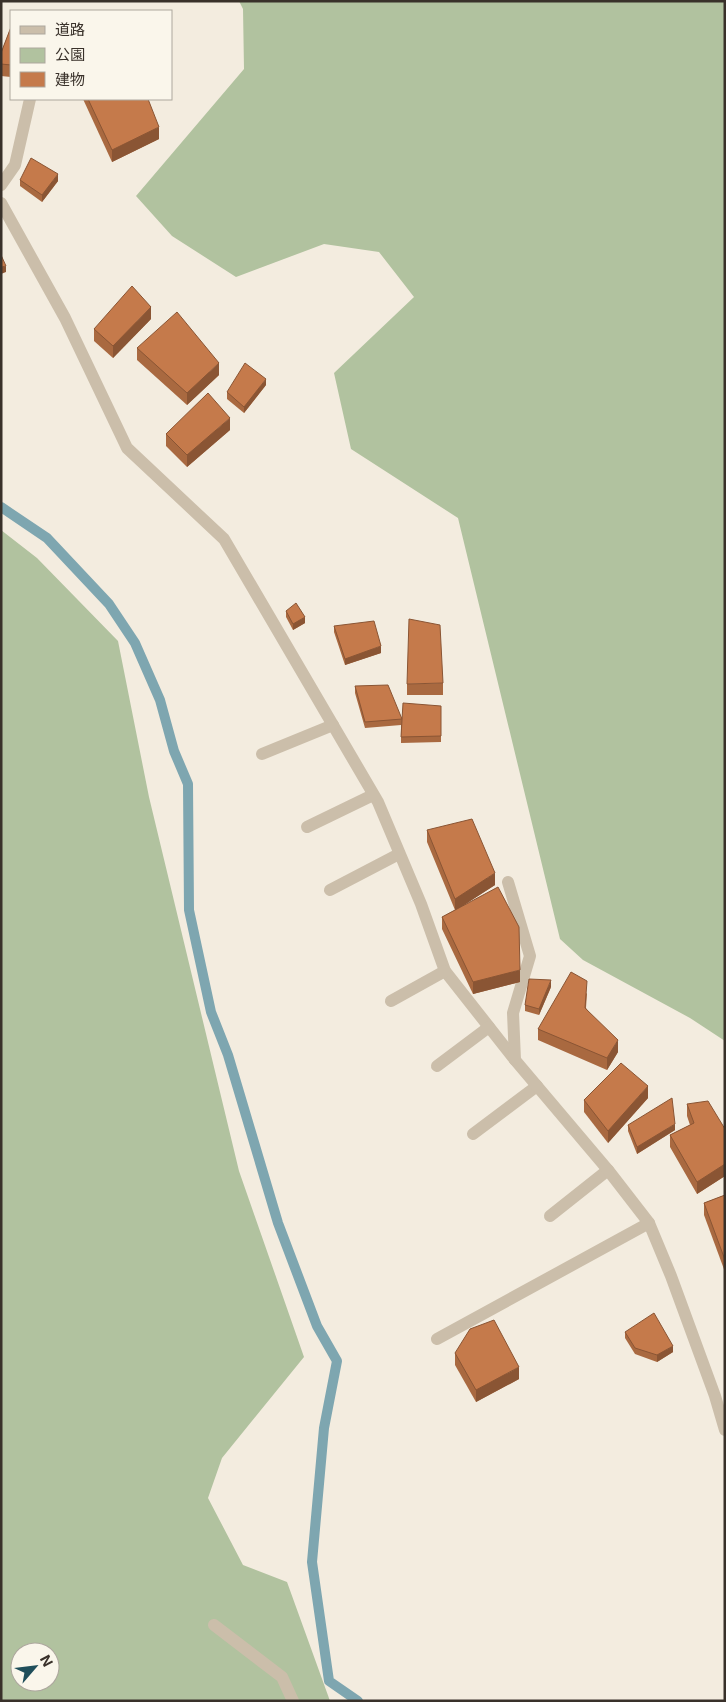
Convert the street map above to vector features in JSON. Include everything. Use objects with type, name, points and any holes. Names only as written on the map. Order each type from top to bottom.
[{"type":"street","points":[[1,185],[15,165],[30,100]]},
{"type":"street","points":[[1,203],[65,318],[127,448],[224,539],[373,795],[400,854],[445,971],[488,1027],[608,1170],[649,1223],[678,1294],[715,1396],[725,1430]]},
{"type":"street","points":[[262,754],[333,726]]},
{"type":"street","points":[[306,827],[373,795]]},
{"type":"street","points":[[330,890],[400,854]]},
{"type":"street","points":[[508,882],[530,956],[513,1013],[515,1060]]},
{"type":"street","points":[[391,1002],[445,971]]},
{"type":"street","points":[[437,1066],[488,1027]]},
{"type":"street","points":[[473,1134],[537,1086]]},
{"type":"street","points":[[550,1216],[608,1170]]},
{"type":"street","points":[[437,1339],[649,1223]]},
{"type":"street","points":[[214,1625],[282,1677],[293,1701]]},
{"type":"green space","points":[[239,1],[725,1],[725,1041],[690,1018],[583,960],[560,939],[458,518],[351,449],[334,373],[414,297],[379,252],[324,244],[236,277],[172,236],[136,196],[244,69],[243,9]]},
{"type":"green space","points":[[1,530],[37,558],[118,641],[149,797],[239,1171],[304,1357],[222,1458],[208,1498],[243,1565],[287,1582],[330,1701],[1,1701]]},
{"type":"building","points":[[10,30],[10,65],[1,64],[1,53]]},
{"type":"building","points":[[88,100],[148,100],[159,127],[112,150]]},
{"type":"building","points":[[31,158],[58,174],[42,195],[20,180]]},
{"type":"building","points":[[1,255],[6,266],[1,267]]},
{"type":"building","points":[[132,286],[151,307],[113,346],[94,329]]},
{"type":"building","points":[[177,312],[219,363],[187,393],[137,348]]},
{"type":"building","points":[[245,363],[266,379],[244,407],[227,392]]},
{"type":"building","points":[[208,393],[230,418],[187,455],[166,434]]},
{"type":"building","points":[[296,603],[305,617],[293,624],[286,611]]},
{"type":"building","points":[[409,619],[440,625],[443,683],[407,684]]},
{"type":"building","points":[[374,621],[381,646],[345,659],[334,626]]},
{"type":"building","points":[[388,685],[402,719],[365,722],[355,686]]},
{"type":"building","points":[[403,703],[441,706],[441,736],[401,737]]},
{"type":"building","points":[[472,819],[495,873],[455,899],[427,830]]},
{"type":"building","points":[[498,887],[519,927],[520,970],[473,982],[442,917]]},
{"type":"building","points":[[571,972],[587,981],[585,1008],[618,1040],[607,1058],[538,1029]]},
{"type":"building","points":[[529,979],[551,980],[539,1009],[525,1005]]},
{"type":"building","points":[[621,1063],[648,1086],[608,1131],[584,1100]]},
{"type":"building","points":[[672,1098],[675,1124],[637,1147],[628,1125]]},
{"type":"building","points":[[708,1101],[725,1129],[725,1164],[697,1182],[670,1135],[694,1123],[687,1104]]},
{"type":"building","points":[[725,1195],[725,1260],[704,1203]]},
{"type":"building","points":[[654,1313],[673,1346],[657,1355],[635,1348],[625,1332]]},
{"type":"building","points":[[494,1320],[519,1367],[476,1390],[455,1353],[470,1329]]},
{"type":"waterway","points":[[1,507],[47,538],[109,604],[135,643],[160,700],[174,751],[188,784],[189,910],[211,1012],[228,1055],[278,1223],[317,1326],[337,1361],[324,1428],[312,1562],[329,1681],[358,1701]]}]
